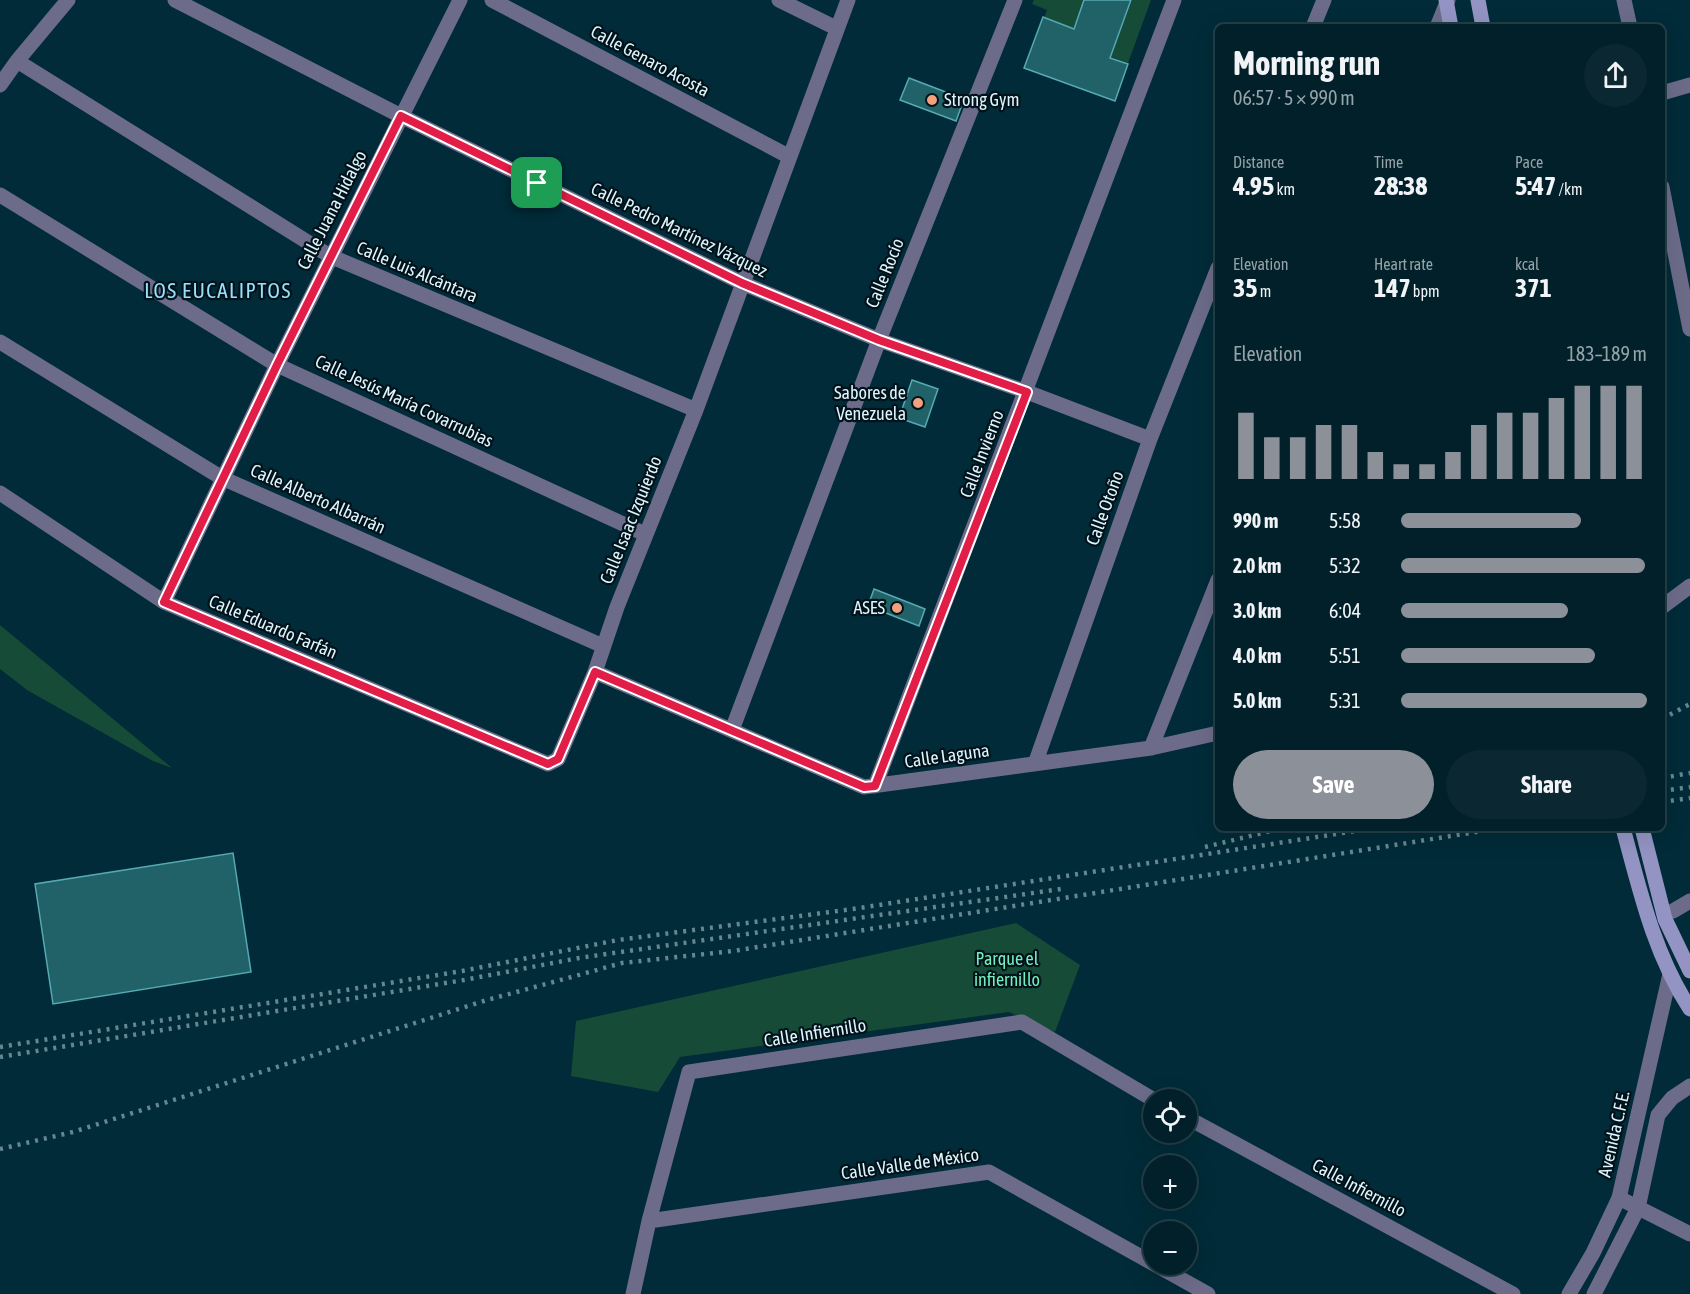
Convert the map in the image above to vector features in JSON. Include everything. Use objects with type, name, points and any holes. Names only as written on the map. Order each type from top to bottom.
[{"type":"main road","points":[[1478,0],[1482,24]]},
{"type":"main road","points":[[1447,1],[1451,24]]},
{"type":"main road","points":[[1624,831],[1647,916],[1670,974],[1690,1010]]},
{"type":"main road","points":[[1643,831],[1665,920],[1690,971]]},
{"type":"street","points":[[0,85],[16,61],[68,0]]},
{"type":"street","name":"Calle Pedro Martínez Vázquez","points":[[176,0],[401,116],[742,283],[879,340],[1027,392],[1150,440]]},
{"type":"street","name":"Calle Juana Hidalgo","points":[[164,602],[330,256],[460,0]]},
{"type":"street","name":"Calle Genaro Acosta","points":[[492,0],[789,156]]},
{"type":"street","points":[[779,0],[836,28]]},
{"type":"street","name":"Calle Isaac Izquierdo","points":[[548,764],[558,759],[595,672],[645,534],[696,410],[848,0]]},
{"type":"street","name":"Calle Rocío","points":[[732,730],[879,340],[1015,0]]},
{"type":"street","name":"Calle Invierno","points":[[875,786],[1027,392],[1174,0]]},
{"type":"street","points":[[1314,24],[1324,0]]},
{"type":"street","points":[[1624,0],[1629,24]]},
{"type":"street","points":[[1438,24],[1447,1]]},
{"type":"street","name":"Calle Luis Alcántara","points":[[16,61],[330,256],[696,410]]},
{"type":"street","points":[[1665,92],[1690,85]]},
{"type":"street","name":"Calle Jesús María Covarrubias","points":[[0,195],[277,365],[645,534]]},
{"type":"street","points":[[1665,218],[1667,238],[1690,329]]},
{"type":"street","name":"Calle Otoño","points":[[1035,764],[1150,440],[1215,276]]},
{"type":"street","name":"Calle Alberto Albarrán","points":[[0,342],[222,478],[603,646]]},
{"type":"street","name":"Calle Eduardo Farfán","points":[[0,493],[164,602],[548,764]]},
{"type":"street","points":[[1665,605],[1690,586]]},
{"type":"street","points":[[1151,748],[1215,588]]},
{"type":"street","name":"Calle Laguna","points":[[595,672],[864,787],[1151,748],[1215,734]]},
{"type":"street","points":[[1673,911],[1690,901]]},
{"type":"street","name":"Avenida C.F.E.","points":[[1569,1294],[1593,1253],[1619,1198],[1670,974]]},
{"type":"street","name":"Calle Infiernillo","points":[[633,1294],[649,1221],[689,1072],[1022,1022],[1143,1094]]},
{"type":"street","points":[[1594,1294],[1638,1208],[1658,1115],[1672,1098],[1690,1086]]},
{"type":"street","name":"Calle Infiernillo","points":[[1197,1123],[1513,1294]]},
{"type":"street","name":"Calle Valle de México","points":[[649,1221],[988,1172],[1143,1258]]},
{"type":"street","points":[[1619,1198],[1690,1234]]},
{"type":"street","name":"Calle Valle de México","points":[[1174,1275],[1208,1294]]},
{"type":"green space","points":[[1034,0],[1084,0],[1073,29],[1044,18],[1047,10],[1032,4]]},
{"type":"green space","points":[[1132,0],[1151,0],[1128,63],[1111,57]]},
{"type":"green space","points":[[0,625],[172,768],[153,761],[27,690],[0,669]]},
{"type":"green space","name":"Parque el infiernillo","points":[[1016,923],[1080,965],[1055,1032],[1009,1012],[680,1057],[658,1092],[571,1076],[576,1021]]},
{"type":"building","points":[[1084,0],[1131,0],[1110,58],[1128,64],[1115,101],[1024,68],[1043,17],[1074,29]]},
{"type":"building","name":"Strong Gym","points":[[909,78],[964,99],[956,121],[900,100]]},
{"type":"building","name":"Sabores de Venezuela","points":[[912,380],[938,389],[925,427],[899,418]]},
{"type":"building","name":"ASES","points":[[874,589],[925,609],[919,626],[868,606]]},
{"type":"building","points":[[233,853],[251,972],[53,1004],[35,884]]},
{"type":"railway","points":[[1665,717],[1690,704]]},
{"type":"railway","points":[[1665,777],[1690,773]]},
{"type":"railway","points":[[1665,791],[1690,787]]},
{"type":"railway","points":[[1665,802],[1690,798]]},
{"type":"railway","points":[[1205,847],[1271,831]]},
{"type":"railway","points":[[0,1047],[462,971],[618,940],[853,909],[1356,831]]},
{"type":"railway","points":[[0,1149],[73,1132],[487,1000],[622,963],[733,951],[1482,831]]},
{"type":"railway","points":[[0,1057],[464,980],[579,958],[1061,889]]},
{"type":"place","name":"Strong Gym","points":[[932,100]]},
{"type":"place","name":"Sabores de Venezuela","points":[[918,403]]},
{"type":"place","name":"ASES","points":[[897,608]]},
{"type":"district","name":"LOS EUCALIPTOS","points":[[218,291]]},
{"type":"route","points":[[401,116],[537,183],[742,283],[879,340],[1027,392],[875,786],[864,787],[595,672],[558,759],[548,764],[164,602],[277,365],[401,116]]}]
